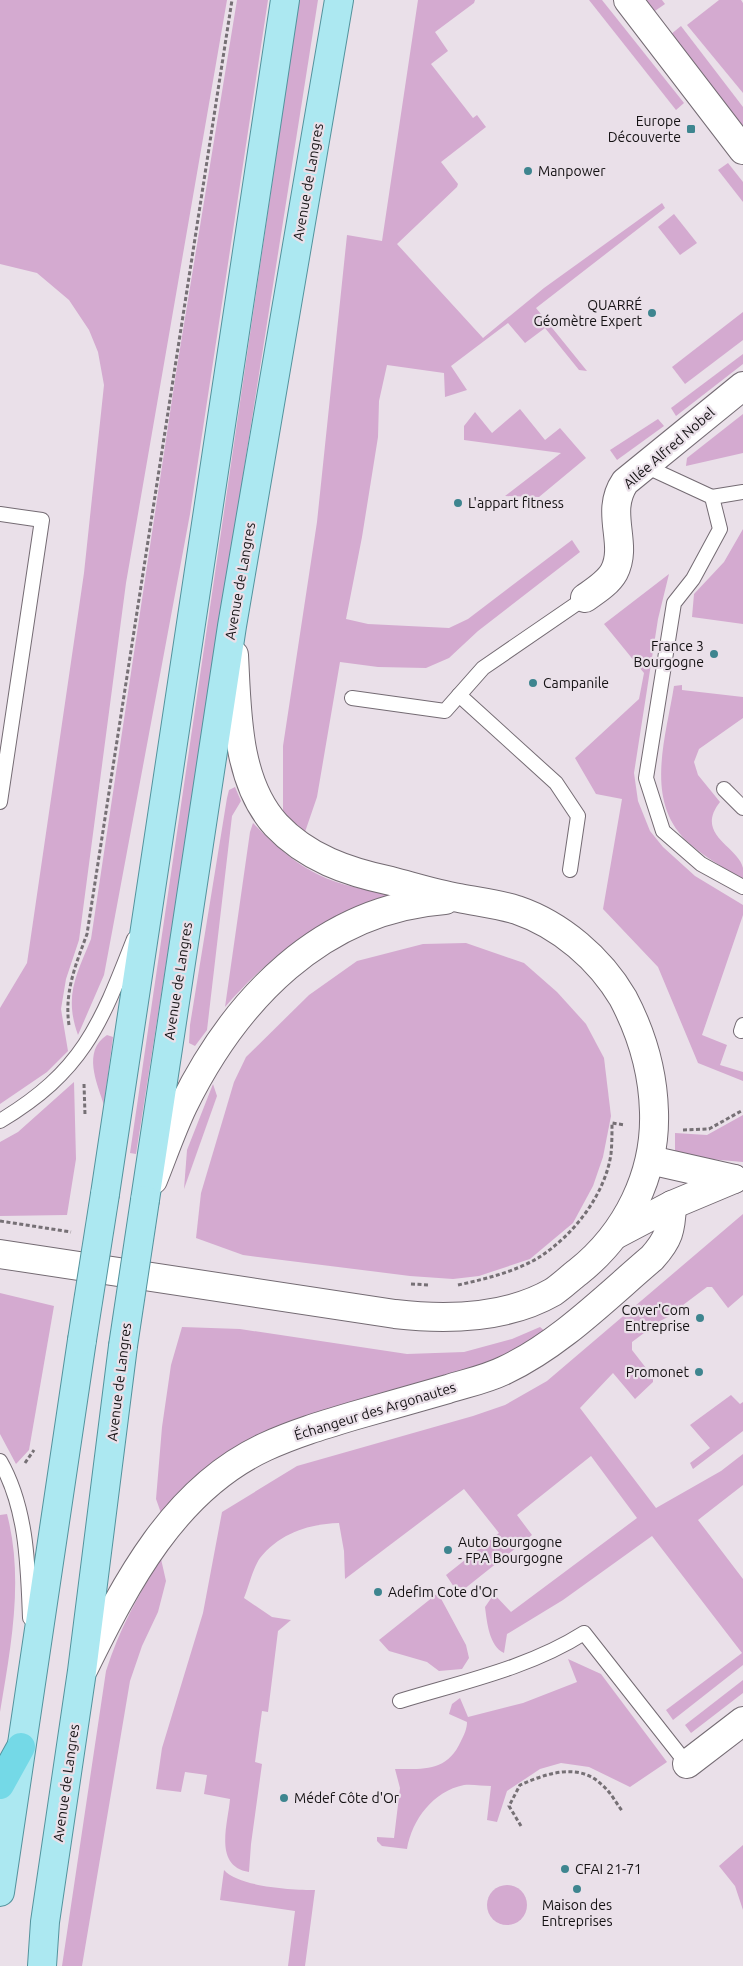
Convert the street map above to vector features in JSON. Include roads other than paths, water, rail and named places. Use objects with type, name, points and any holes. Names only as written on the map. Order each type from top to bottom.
[{"type":"highway","points":[[0,1785],[21,1747]]},
{"type":"main road","points":[[0,1892],[285,0]]},
{"type":"main road","name":"Avenue de Langres","points":[[42,1966],[45,1922],[82,1671],[123,1346],[145,1200],[232,626],[339,0]]},
{"type":"street","points":[[628,0],[743,150]]},
{"type":"street","name":"Allée Alfred Nobel","points":[[585,598],[613,574],[618,561],[616,496],[625,482],[743,386]]},
{"type":"street","points":[[0,1254],[395,1314],[427,1318],[460,1318],[489,1314],[524,1304],[553,1292],[588,1264],[614,1236],[644,1183],[655,1129],[654,1092],[650,1066],[641,1036],[616,986],[600,967],[560,931],[536,918],[488,902],[460,899],[358,874],[301,847],[274,823],[256,793],[242,747],[232,626]]},
{"type":"street","points":[[145,1200],[183,1106],[219,1042],[272,977],[324,938],[351,924],[402,907],[432,901],[460,899]]},
{"type":"street","points":[[650,1160],[738,1179]]},
{"type":"street","points":[[614,1236],[672,1205],[738,1179]]},
{"type":"street","name":"Échangeur des Argonautes","points":[[82,1671],[118,1600],[159,1535],[210,1483],[239,1462],[264,1448],[293,1436],[323,1425],[472,1382],[504,1371],[534,1354],[568,1329],[658,1252],[669,1235],[672,1205]]},
{"type":"street","points":[[687,1764],[743,1721]]},
{"type":"lane","points":[[645,466],[712,497],[743,492]]},
{"type":"lane","points":[[712,497],[720,529],[693,580],[674,603],[646,778],[663,831],[702,864],[743,887]]},
{"type":"lane","points":[[0,514],[42,520],[0,802]]},
{"type":"lane","points":[[352,698],[445,711],[483,668],[585,598]]},
{"type":"lane","points":[[459,695],[556,782],[578,816],[570,870]]},
{"type":"lane","points":[[724,789],[743,808]]},
{"type":"lane","points":[[0,1121],[48,1088],[78,1056],[89,1040],[111,997],[150,896]]},
{"type":"lane","points":[[0,1461],[11,1483],[19,1510],[25,1544],[33,1671]]},
{"type":"lane","points":[[400,1701],[529,1661],[558,1650],[584,1633],[687,1764]]},
{"type":"place","name":"Europe Découverte","points":[[691,129]]},
{"type":"place","name":"Manpower","points":[[528,171]]},
{"type":"place","name":"QUARRÉ Géomètre Expert","points":[[652,313]]},
{"type":"place","name":"L'appart fitness","points":[[458,503]]},
{"type":"place","name":"France 3 Bourgogne","points":[[714,654]]},
{"type":"place","name":"Campanile","points":[[533,683]]},
{"type":"place","name":"Cover'Com Entreprise","points":[[700,1318]]},
{"type":"place","name":"Promonet","points":[[699,1372]]},
{"type":"place","name":"Auto Bourgogne - FPA Bourgogne","points":[[448,1550]]},
{"type":"place","name":"Adefim Cote d'Or","points":[[378,1592]]},
{"type":"place","name":"Médef Côte d'Or","points":[[284,1798]]},
{"type":"place","name":"CFAI 21-71","points":[[565,1869]]},
{"type":"place","name":"Maison des Entreprises","points":[[577,1889]]}]
